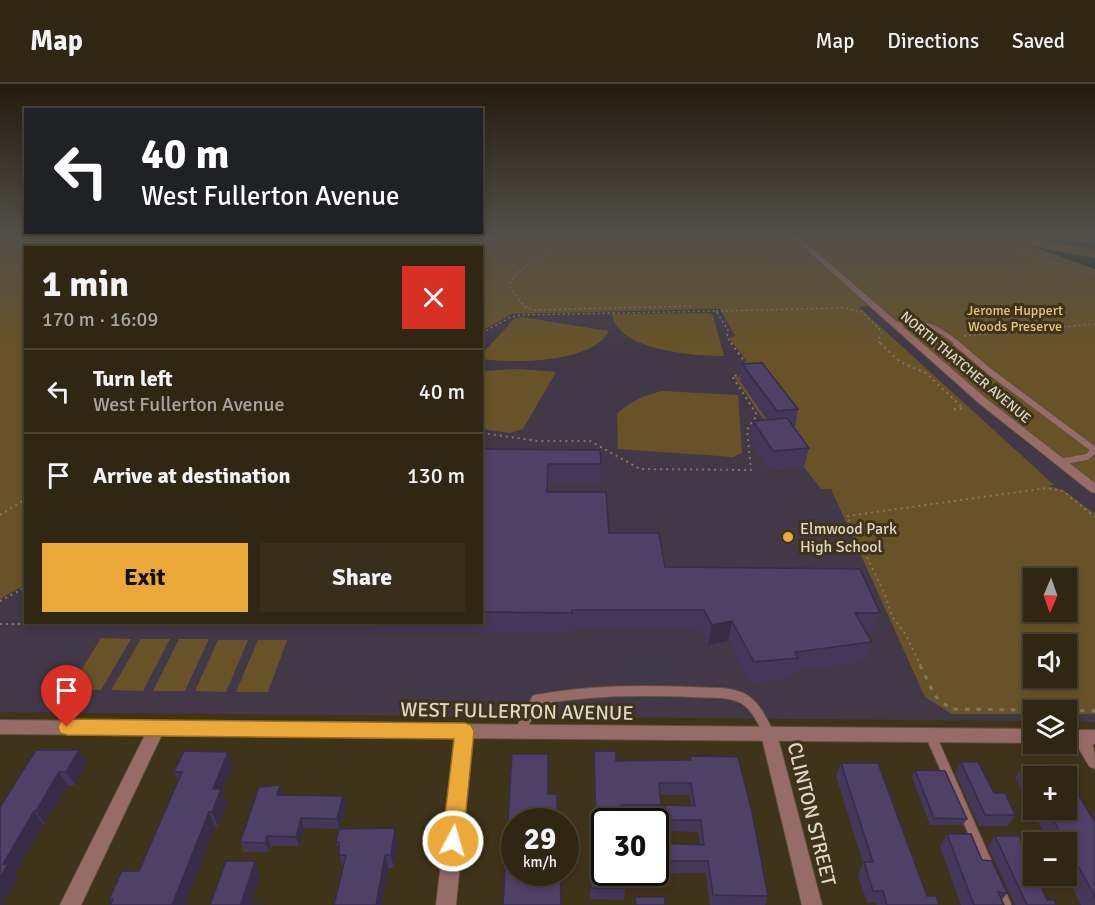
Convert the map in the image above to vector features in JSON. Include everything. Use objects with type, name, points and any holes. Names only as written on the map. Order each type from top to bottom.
[{"type":"street","name":"NORTH THATCHER AVENUE","points":[[840,276],[993,410],[1095,489]]},
{"type":"street","name":"WEST FULLERTON AVENUE","points":[[0,727],[1023,736]]},
{"type":"street","points":[[70,905],[157,728]]},
{"type":"street","points":[[446,905],[465,731]]},
{"type":"street","name":"CLINTON STREET","points":[[769,734],[812,905]]},
{"type":"street","points":[[1081,737],[1095,761]]},
{"type":"lane","points":[[894,324],[928,324],[949,336],[989,371],[1092,448],[1093,452],[1087,457],[1059,462]]},
{"type":"lane","points":[[520,732],[536,700],[569,693],[629,690],[717,693],[741,698],[756,708],[769,734]]},
{"type":"lane","points":[[931,736],[1006,905]]},
{"type":"path","points":[[514,276],[509,286],[525,307],[533,310],[691,306]]},
{"type":"path","points":[[483,332],[509,318],[521,315],[845,308],[858,310],[882,332],[878,341],[900,362],[926,373],[963,408],[950,410]]},
{"type":"path","points":[[716,311],[728,330],[728,337],[749,367]]},
{"type":"path","points":[[949,336],[1095,324]]},
{"type":"path","points":[[483,433],[538,441],[590,441],[640,469],[751,470],[747,430],[757,415],[732,376],[743,375]]},
{"type":"path","points":[[1095,517],[1063,491],[1047,488],[846,516],[884,592],[892,616],[906,635],[935,696],[943,704],[951,709],[963,710],[1095,711]]},
{"type":"path","points":[[0,515],[24,500]]},
{"type":"path","points":[[0,602],[24,588]]},
{"type":"path","points":[[0,624],[306,624]]},
{"type":"shaded area","name":"Elmwood Park High School","points":[[869,306],[1020,438],[1095,495],[1095,722],[1077,722],[1077,700],[1023,700],[1023,721],[0,712],[0,599],[24,586],[24,624],[483,624],[483,330],[512,314]]},
{"type":"green space","points":[[0,276],[24,276],[24,586],[0,599]]},
{"type":"green space","points":[[483,276],[835,276],[869,306],[859,307],[1054,485],[1048,486],[1063,490],[1095,514],[1095,714],[1077,714],[1077,700],[1023,700],[1023,714],[952,714],[925,697],[831,489],[821,489],[804,467],[769,469],[749,436],[773,433],[734,377],[757,375],[729,338],[735,336],[720,309],[512,314],[483,330]]},
{"type":"green space","name":"Jerome Huppert Woods Preserve","points":[[845,276],[1095,276],[1095,483],[996,407]]},
{"type":"green space","points":[[708,313],[713,315],[724,356],[695,355],[642,344],[617,326],[612,314]]},
{"type":"green space","points":[[522,317],[609,331],[600,342],[586,350],[569,355],[532,361],[483,359],[483,353],[514,319]]},
{"type":"green space","points":[[519,369],[556,372],[523,429],[510,433],[483,429],[483,371]]},
{"type":"green space","points":[[662,391],[738,395],[742,453],[733,457],[618,449],[617,414],[638,399]]},
{"type":"green space","points":[[101,638],[131,639],[101,690],[69,690]]},
{"type":"green space","points":[[141,639],[170,639],[143,691],[111,690]]},
{"type":"green space","points":[[179,639],[209,639],[185,691],[153,691]]},
{"type":"green space","points":[[218,640],[248,640],[226,692],[195,691]]},
{"type":"green space","points":[[258,640],[287,640],[268,692],[236,692]]},
{"type":"building","points":[[762,363],[798,409],[777,411],[742,364]]},
{"type":"building","points":[[787,418],[809,448],[773,451],[753,421]]},
{"type":"building","points":[[483,449],[600,450],[601,464],[548,464],[547,492],[606,492],[609,533],[659,533],[665,567],[860,569],[880,613],[855,613],[872,642],[795,652],[798,658],[754,662],[732,621],[712,625],[704,610],[572,610],[572,613],[483,612]]},
{"type":"building","points":[[36,750],[79,750],[66,772],[59,772],[34,811],[3,864],[8,864],[0,878],[0,807]]},
{"type":"building","points":[[184,751],[228,752],[213,789],[221,789],[212,812],[209,812],[172,905],[110,905],[113,899],[109,899],[122,871],[139,871],[182,772],[174,772]]},
{"type":"building","points":[[594,751],[616,751],[616,761],[691,760],[690,756],[738,757],[752,812],[768,896],[713,895],[708,861],[669,861],[669,844],[704,845],[701,820],[669,820],[669,808],[665,808],[665,805],[695,806],[691,783],[659,783],[661,805],[621,805],[621,808],[596,808]]},
{"type":"building","points":[[512,754],[548,754],[548,794],[557,794],[557,808],[509,808]]},
{"type":"building","points":[[961,762],[978,762],[994,793],[1005,793],[1015,815],[985,815]]},
{"type":"building","points":[[841,763],[878,763],[927,896],[936,896],[939,905],[887,905],[883,891],[873,891],[864,862],[873,862]]},
{"type":"building","points":[[1024,764],[1061,766],[1025,766]]},
{"type":"building","points":[[915,770],[945,771],[967,819],[934,818]]},
{"type":"building","points":[[280,785],[277,795],[343,796],[337,819],[301,818],[296,837],[267,836],[265,843],[240,842],[259,787]]},
{"type":"building","points":[[1077,793],[1095,822],[1095,897],[1077,864],[1077,832],[1060,832],[1053,820],[1077,820]]},
{"type":"building","points":[[395,828],[391,855],[385,855],[376,905],[334,905],[346,855],[339,855],[339,842],[336,842],[339,829]]},
{"type":"building","points":[[947,834],[971,834],[982,860],[992,861],[1007,893],[998,892],[1004,905],[974,905]]},
{"type":"building","points":[[995,836],[1019,836],[1023,845],[1023,886],[1041,886],[1047,900],[1054,900],[1056,905],[1027,905]]},
{"type":"building","points":[[226,861],[255,861],[241,904],[267,905],[210,905]]},
{"type":"building","points":[[590,866],[591,886],[625,886],[625,888],[591,888]]},
{"type":"building","points":[[504,886],[560,886],[561,905],[503,905]]},
{"type":"building","points":[[635,897],[665,897],[665,905],[636,905]]},
{"type":"place","name":"Elmwood Park High School","points":[[788,537]]},
{"type":"route","points":[[67,727],[465,731],[453,841]]}]
